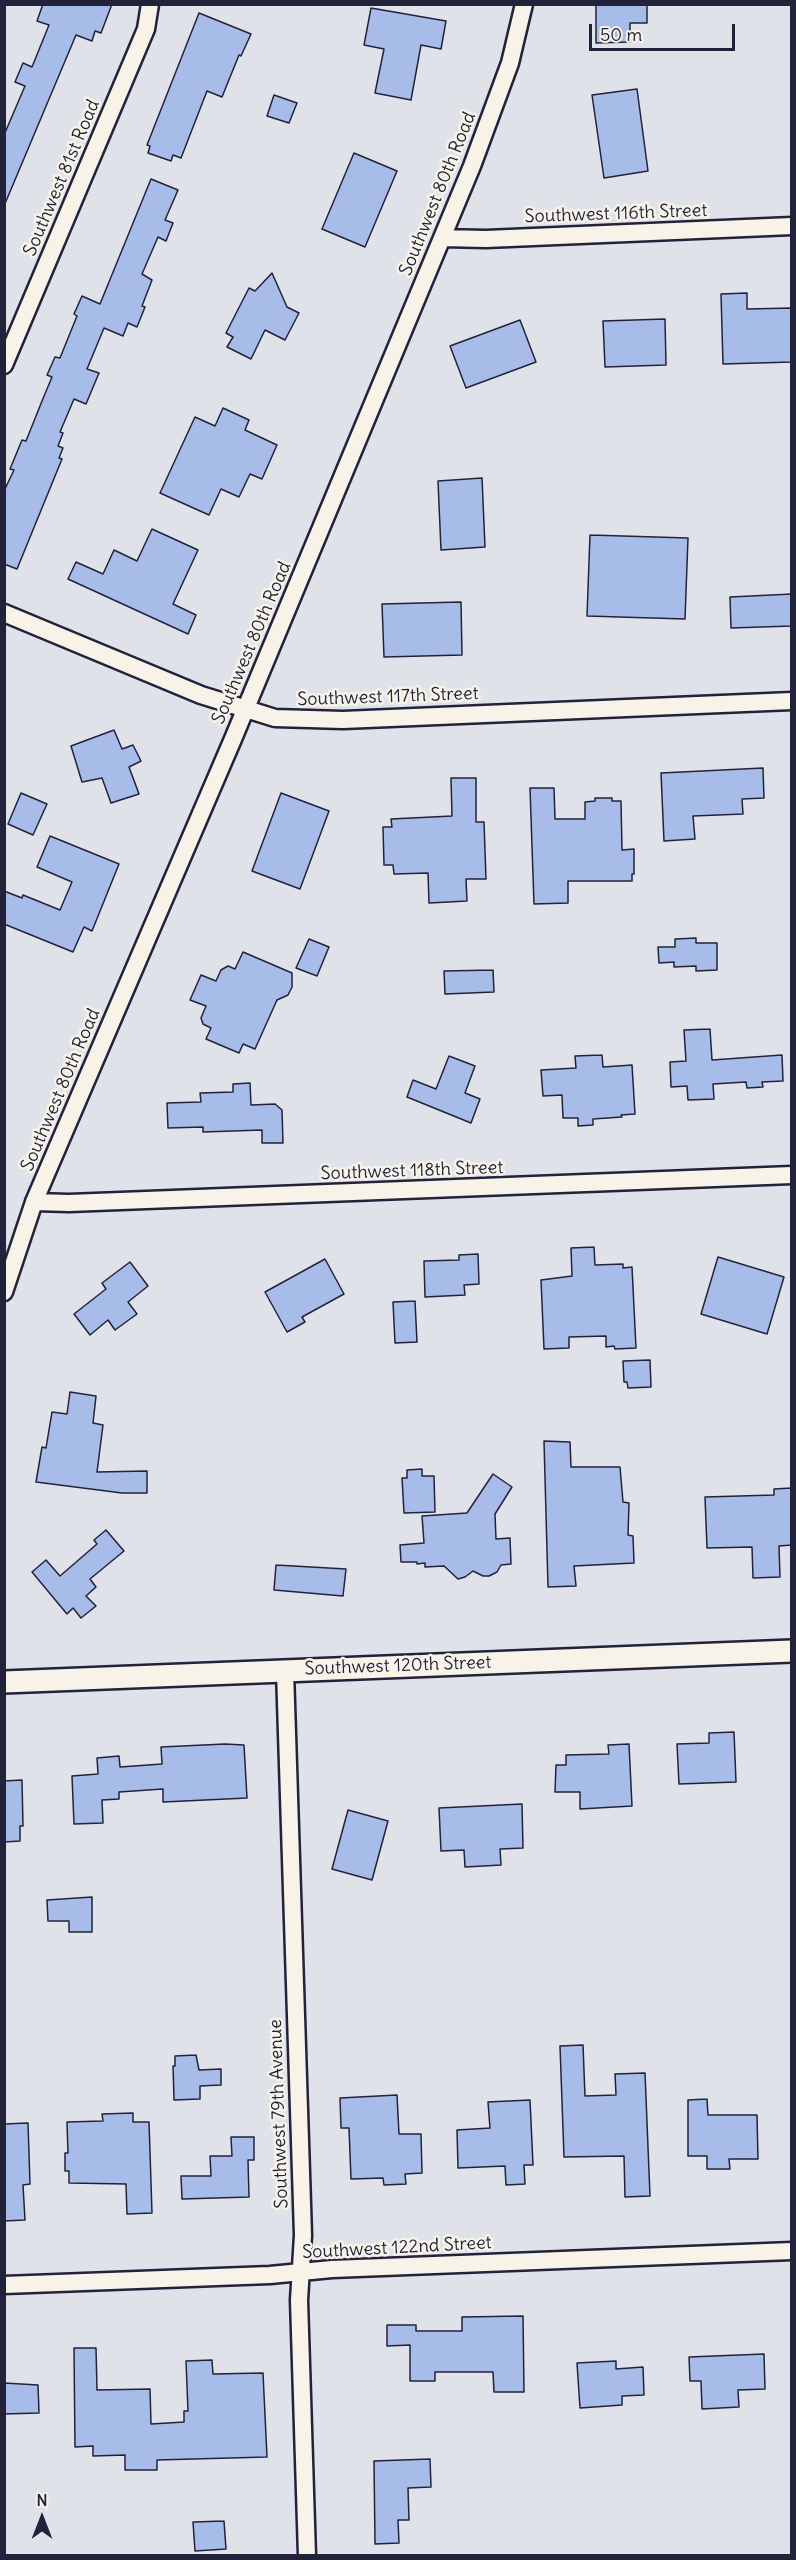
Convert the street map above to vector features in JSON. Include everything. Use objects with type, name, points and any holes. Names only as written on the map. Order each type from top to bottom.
[{"type":"street","name":"Southwest 81st Road","points":[[4,365],[146,29],[150,4]]},
{"type":"street","name":"Southwest 80th Road","points":[[4,1292],[34,1202],[245,710],[501,92],[520,29],[524,4]]},
{"type":"street","name":"Southwest 116th Street","points":[[442,238],[486,239],[792,226]]},
{"type":"street","name":"Southwest 117th Street","points":[[4,614],[201,695],[275,718],[343,720],[792,701]]},
{"type":"street","name":"Southwest 118th Street","points":[[34,1202],[69,1203],[792,1175]]},
{"type":"street","name":"Southwest 120th Street","points":[[4,1682],[792,1651]]},
{"type":"street","name":"Southwest 79th Avenue","points":[[285,1671],[303,2235],[299,2300],[308,2556]]},
{"type":"street","name":"Southwest 122nd Street","points":[[4,2285],[792,2251]]},
{"type":"building","points":[[43,4],[112,4],[101,33],[95,31],[92,41],[76,35],[4,206],[4,135],[25,86],[15,82],[23,63],[32,67],[49,25],[37,21]]},
{"type":"building","points":[[596,4],[647,4],[647,23],[630,23],[630,42],[596,43]]},
{"type":"building","points":[[371,8],[446,21],[441,49],[421,45],[411,100],[375,93],[384,49],[364,45]]},
{"type":"building","points":[[199,13],[251,34],[241,56],[239,55],[222,97],[207,91],[181,158],[173,155],[171,161],[148,153],[150,146],[147,145]]},
{"type":"building","points":[[637,89],[648,171],[604,178],[592,95]]},
{"type":"building","points":[[274,95],[297,103],[289,123],[267,116]]},
{"type":"building","points":[[354,153],[397,171],[365,247],[322,229]]},
{"type":"building","points":[[151,179],[178,190],[165,220],[173,223],[166,241],[158,237],[142,274],[152,280],[142,306],[145,307],[137,327],[128,323],[123,336],[104,328],[87,369],[99,373],[86,404],[74,399],[60,432],[63,433],[58,446],[63,448],[59,458],[62,459],[17,569],[4,564],[4,491],[14,470],[10,469],[22,440],[26,441],[52,377],[47,375],[55,357],[60,358],[77,316],[74,314],[82,296],[100,304]]},
{"type":"building","points":[[272,273],[287,307],[299,313],[285,340],[265,330],[251,359],[227,347],[233,337],[226,333],[249,288],[255,291]]},
{"type":"building","points":[[747,293],[747,309],[792,308],[792,362],[723,364],[721,294]]},
{"type":"building","points":[[665,319],[666,365],[605,367],[603,321]]},
{"type":"building","points":[[520,320],[536,362],[466,388],[450,346]]},
{"type":"building","points":[[223,408],[249,420],[245,430],[277,445],[262,479],[250,474],[239,497],[221,489],[209,515],[160,493],[195,417],[215,426]]},
{"type":"building","points":[[482,478],[485,547],[441,550],[438,481]]},
{"type":"building","points":[[152,529],[198,550],[173,604],[196,615],[188,634],[68,579],[76,562],[103,574],[114,550],[137,561]]},
{"type":"building","points":[[590,535],[688,538],[685,619],[587,616]]},
{"type":"building","points":[[792,594],[792,626],[731,628],[730,597]]},
{"type":"building","points":[[461,602],[462,655],[384,657],[382,604]]},
{"type":"building","points":[[114,730],[122,749],[133,745],[141,761],[129,767],[139,794],[111,803],[102,778],[82,782],[71,746]]},
{"type":"building","points":[[763,768],[764,798],[742,799],[743,814],[693,816],[695,839],[664,841],[661,773]]},
{"type":"building","points":[[451,778],[476,778],[476,822],[484,822],[486,879],[466,879],[467,901],[429,903],[428,873],[394,874],[393,865],[384,865],[383,827],[392,827],[391,819],[452,816]]},
{"type":"building","points":[[530,788],[554,788],[555,819],[585,819],[585,802],[595,801],[595,798],[612,798],[612,801],[621,801],[622,850],[634,849],[632,881],[568,881],[568,903],[534,904]]},
{"type":"building","points":[[21,793],[47,804],[33,835],[8,824]]},
{"type":"building","points":[[281,793],[329,811],[300,889],[252,871]]},
{"type":"building","points":[[50,836],[119,864],[92,931],[84,927],[73,952],[4,924],[4,891],[22,898],[23,895],[60,910],[72,882],[37,867]]},
{"type":"building","points":[[696,938],[696,943],[717,943],[717,970],[696,971],[696,966],[674,967],[674,962],[659,963],[658,947],[675,947],[675,939]]},
{"type":"building","points":[[309,939],[329,947],[317,976],[296,968]]},
{"type":"building","points":[[243,952],[292,973],[292,987],[288,995],[277,1000],[255,1049],[243,1044],[239,1053],[206,1039],[211,1028],[203,1024],[201,1018],[206,1006],[190,1000],[201,975],[216,981],[221,970],[228,966],[235,969]]},
{"type":"building","points":[[493,970],[494,992],[445,994],[444,971]]},
{"type":"building","points":[[710,1029],[712,1060],[782,1055],[783,1081],[762,1082],[763,1087],[747,1088],[746,1082],[713,1084],[714,1099],[688,1100],[687,1086],[671,1087],[670,1062],[686,1061],[684,1030]]},
{"type":"building","points":[[602,1055],[603,1067],[632,1065],[635,1114],[593,1119],[593,1125],[578,1126],[578,1118],[563,1118],[562,1095],[543,1096],[541,1070],[576,1068],[575,1056]]},
{"type":"building","points":[[449,1056],[475,1066],[465,1093],[480,1099],[471,1123],[407,1097],[413,1080],[436,1089]]},
{"type":"building","points":[[250,1083],[251,1105],[275,1104],[282,1110],[283,1143],[262,1143],[262,1130],[203,1132],[203,1127],[168,1128],[167,1103],[201,1102],[200,1093],[233,1092],[233,1084]]},
{"type":"building","points":[[594,1247],[595,1265],[623,1264],[623,1268],[632,1267],[636,1348],[606,1347],[606,1336],[569,1337],[569,1348],[544,1349],[541,1280],[572,1276],[571,1248]]},
{"type":"building","points":[[478,1254],[479,1284],[464,1285],[465,1295],[425,1297],[424,1261],[459,1260],[459,1255]]},
{"type":"building","points":[[718,1257],[784,1277],[767,1334],[701,1314]]},
{"type":"building","points":[[325,1259],[344,1294],[302,1317],[305,1322],[287,1332],[265,1292]]},
{"type":"building","points":[[130,1262],[148,1286],[128,1302],[137,1314],[115,1330],[108,1320],[90,1335],[74,1314],[106,1289],[102,1283]]},
{"type":"building","points":[[415,1301],[417,1342],[395,1343],[393,1302]]},
{"type":"building","points":[[650,1360],[651,1387],[628,1388],[627,1382],[624,1382],[623,1361]]},
{"type":"building","points":[[70,1392],[96,1396],[93,1423],[103,1425],[97,1472],[147,1471],[147,1493],[122,1493],[36,1482],[42,1447],[46,1448],[52,1412],[67,1414]]},
{"type":"building","points":[[544,1441],[570,1442],[571,1467],[620,1467],[623,1502],[629,1503],[628,1535],[633,1536],[634,1563],[574,1566],[576,1586],[548,1587]]},
{"type":"building","points":[[422,1469],[422,1476],[434,1476],[435,1512],[404,1513],[402,1478],[407,1478],[407,1470]]},
{"type":"building","points":[[493,1474],[512,1487],[495,1514],[496,1539],[510,1538],[511,1564],[501,1565],[497,1572],[489,1576],[473,1571],[458,1579],[444,1566],[425,1567],[425,1563],[401,1562],[400,1545],[424,1543],[422,1516],[467,1513]]},
{"type":"building","points":[[792,1488],[792,1545],[779,1546],[780,1577],[753,1578],[752,1547],[707,1548],[705,1497],[774,1495],[774,1489]]},
{"type":"building","points":[[106,1530],[124,1551],[90,1579],[96,1587],[86,1596],[96,1606],[81,1618],[73,1608],[67,1614],[32,1572],[46,1560],[60,1576],[97,1544],[94,1540]]},
{"type":"building","points":[[276,1565],[346,1569],[343,1596],[274,1590]]},
{"type":"building","points":[[734,1732],[736,1782],[679,1784],[677,1744],[709,1743],[709,1733]]},
{"type":"building","points":[[629,1744],[632,1806],[580,1809],[580,1792],[555,1792],[556,1765],[566,1765],[566,1755],[609,1754],[608,1745]]},
{"type":"building","points":[[244,1745],[247,1798],[163,1802],[163,1789],[119,1792],[119,1799],[102,1800],[103,1823],[74,1824],[72,1776],[98,1774],[97,1758],[119,1756],[120,1767],[162,1764],[161,1747]]},
{"type":"building","points":[[22,1780],[23,1826],[20,1826],[20,1841],[4,1842],[4,1781]]},
{"type":"building","points":[[522,1804],[523,1848],[500,1849],[501,1865],[465,1867],[464,1850],[441,1851],[439,1808]]},
{"type":"building","points":[[348,1810],[388,1821],[372,1880],[332,1869]]},
{"type":"building","points":[[92,1897],[92,1932],[69,1932],[69,1921],[48,1921],[47,1900]]},
{"type":"building","points":[[583,2045],[585,2096],[616,2095],[615,2074],[645,2073],[650,2196],[625,2197],[624,2156],[564,2157],[560,2046]]},
{"type":"building","points":[[196,2055],[199,2070],[221,2069],[221,2085],[200,2086],[200,2099],[174,2100],[175,2056]]},
{"type":"building","points":[[397,2095],[399,2134],[421,2134],[422,2173],[405,2174],[406,2184],[384,2185],[383,2178],[351,2179],[349,2128],[341,2128],[340,2098]]},
{"type":"building","points":[[707,2099],[708,2115],[757,2115],[758,2159],[729,2159],[730,2169],[707,2169],[707,2156],[688,2156],[688,2100]]},
{"type":"building","points":[[530,2100],[533,2165],[524,2165],[525,2184],[506,2185],[505,2166],[458,2168],[457,2130],[490,2128],[488,2102]]},
{"type":"building","points":[[133,2113],[133,2122],[149,2122],[152,2213],[127,2214],[126,2184],[69,2183],[69,2171],[65,2171],[65,2153],[68,2153],[67,2122],[103,2121],[102,2114]]},
{"type":"building","points":[[28,2123],[30,2184],[23,2185],[25,2220],[4,2221],[4,2124]]},
{"type":"building","points":[[231,2137],[254,2137],[254,2160],[248,2160],[249,2197],[182,2199],[181,2176],[211,2176],[210,2156],[232,2156]]},
{"type":"building","points":[[523,2316],[524,2392],[494,2392],[493,2372],[435,2372],[435,2381],[410,2381],[410,2345],[387,2346],[387,2325],[416,2325],[416,2331],[462,2331],[462,2317]]},
{"type":"building","points":[[74,2348],[96,2348],[97,2390],[150,2389],[151,2424],[184,2422],[184,2411],[188,2411],[186,2361],[212,2360],[213,2374],[263,2373],[267,2457],[157,2460],[157,2470],[125,2470],[125,2455],[93,2456],[93,2446],[75,2447]]},
{"type":"building","points":[[764,2354],[765,2389],[738,2390],[739,2407],[702,2409],[701,2381],[690,2381],[689,2357]]},
{"type":"building","points":[[616,2361],[616,2369],[643,2367],[644,2395],[622,2396],[622,2405],[580,2408],[577,2363]]},
{"type":"building","points":[[4,2383],[38,2385],[39,2413],[4,2414]]},
{"type":"building","points":[[430,2459],[431,2487],[408,2488],[409,2520],[398,2520],[399,2543],[375,2544],[374,2461]]},
{"type":"building","points":[[224,2521],[226,2549],[195,2551],[193,2522]]}]
